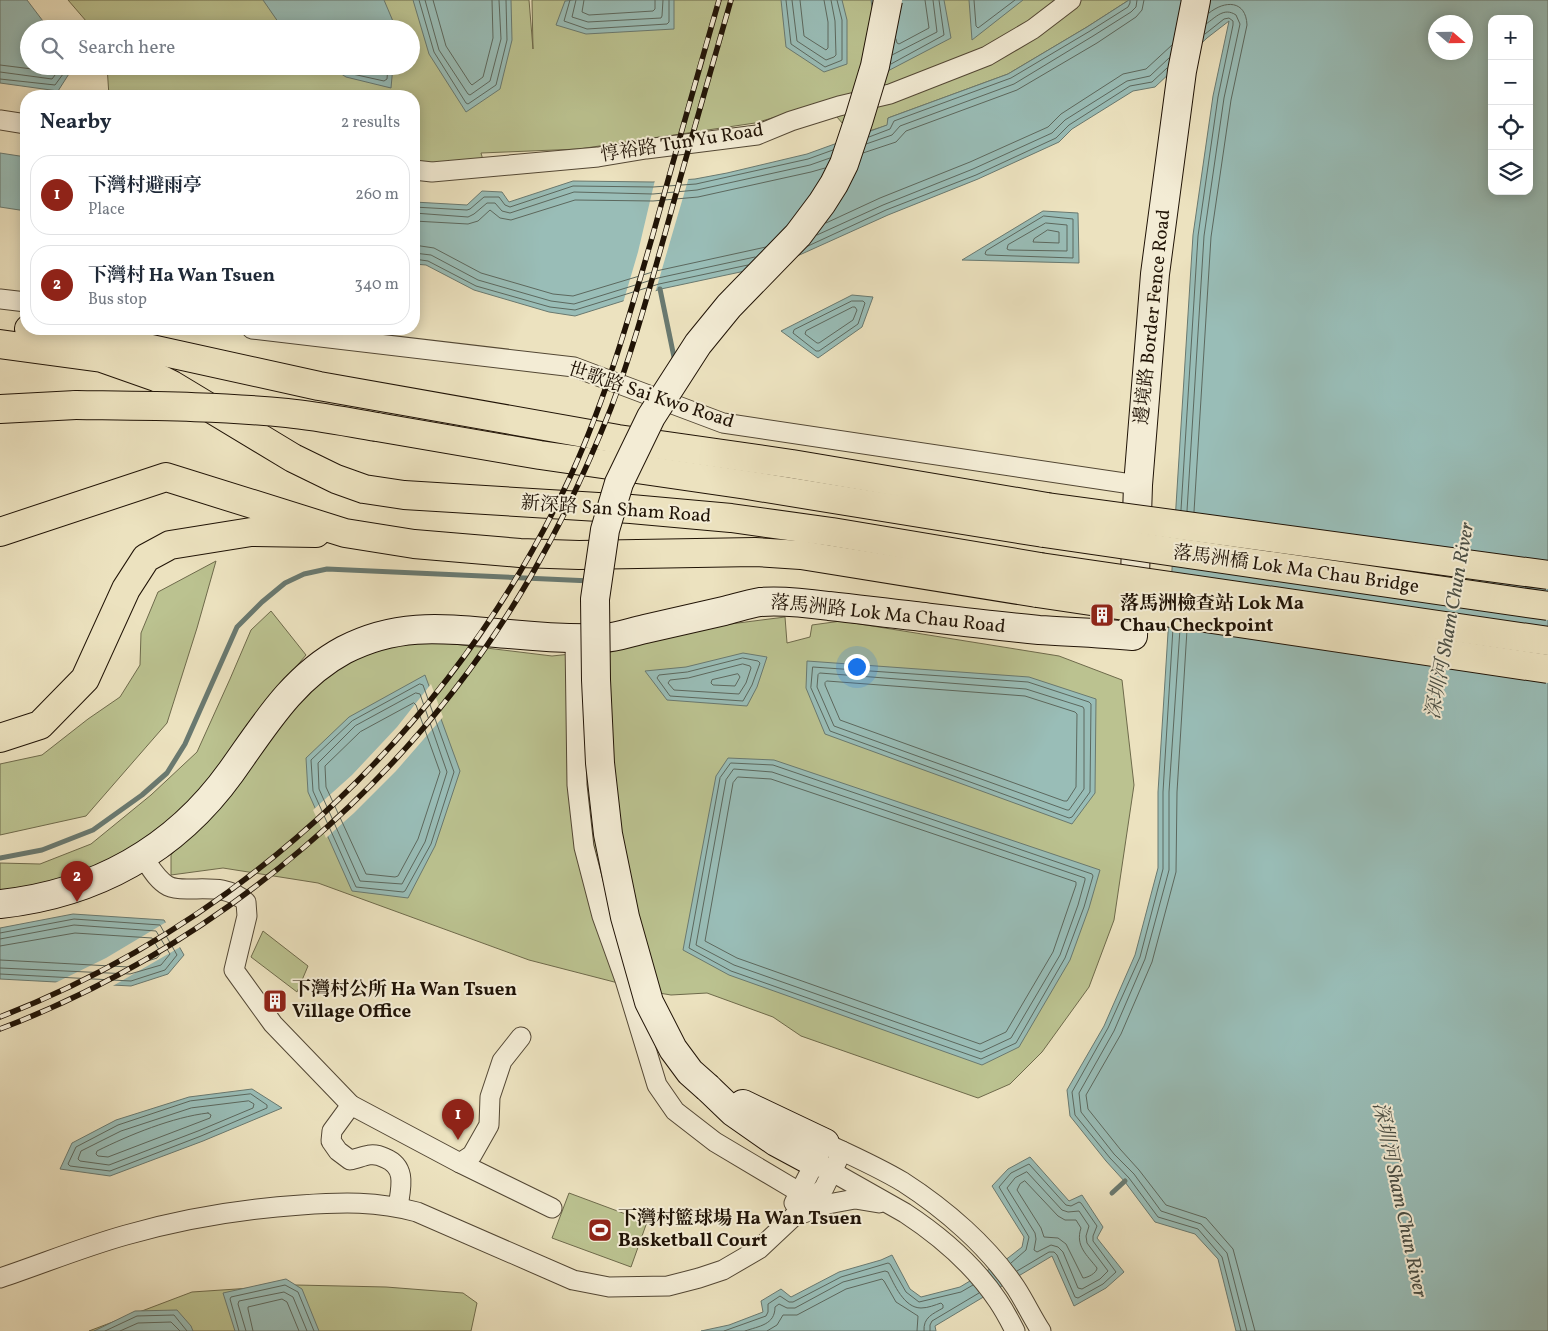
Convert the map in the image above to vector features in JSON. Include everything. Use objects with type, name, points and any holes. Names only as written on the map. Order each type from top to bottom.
[{"type":"main road","name":"新深路 San Sham Road","points":[[0,325],[20,328]]},
{"type":"main road","name":"新深路 San Sham Road","points":[[83,335],[319,386],[618,439],[792,464],[1046,520]]},
{"type":"main road","name":"新深路 San Sham Road","points":[[0,344],[189,368],[223,366]]},
{"type":"main road","name":"新深路 San Sham Road","points":[[102,358],[156,377],[293,458],[336,479],[364,489],[404,495],[631,509],[731,518],[841,534],[1038,580]]},
{"type":"main road","name":"新深路 San Sham Road","points":[[0,409],[76,405],[182,406],[288,413],[540,455],[747,485],[1046,520]]},
{"type":"main road","name":"新深路 San Sham Road","points":[[0,532],[166,477],[345,534]]},
{"type":"main road","name":"落馬洲橋 Lok Ma Chau Bridge","points":[[1046,520],[1548,575]]},
{"type":"main road","name":"落馬洲橋 Lok Ma Chau Bridge","points":[[1046,520],[1548,606]]},
{"type":"main road","name":"新深路 San Sham Road","points":[[0,738],[40,725],[85,679],[126,589],[146,558],[170,545],[251,532],[345,534],[414,544],[520,553],[579,555],[755,552],[1038,580]]},
{"type":"main road","name":"落馬洲橋 Lok Ma Chau Bridge","points":[[1038,580],[1548,641]]},
{"type":"main road","points":[[1038,580],[1548,669]]},
{"type":"street","points":[[888,0],[875,66],[860,119],[844,164],[834,184],[798,235],[735,300],[698,344],[651,417],[619,483],[605,530],[595,599],[600,763],[608,834],[625,918],[649,1002],[673,1049],[690,1072],[708,1088],[781,1132],[828,1157],[893,1206],[918,1221],[954,1250],[975,1272],[998,1301],[1016,1331]]},
{"type":"street","name":"惇裕路 Tun Yu Road","points":[[420,171],[432,172],[598,158],[646,149],[756,135],[791,121],[830,109],[890,94],[987,56],[1034,29],[1072,0]]},
{"type":"street","name":"邊境路 Border Fence Road","points":[[1133,636],[1138,485],[1155,274],[1182,71],[1196,0]]},
{"type":"street","points":[[0,120],[20,123]]},
{"type":"street","points":[[0,299],[20,301]]},
{"type":"street","name":"世歌路 Sai Kwo Road","points":[[303,335],[574,367],[723,423],[1138,485]]},
{"type":"street","name":"落馬洲路 Lok Ma Chau Road","points":[[0,904],[65,892],[105,877],[143,857],[184,826],[210,798],[291,690],[325,661],[346,649],[386,634],[423,628],[575,639],[607,638],[761,602],[803,603],[1041,630],[1133,636]]},
{"type":"street","points":[[575,639],[577,785],[584,847],[602,916],[625,980],[657,1085],[674,1111],[715,1142],[799,1192]]},
{"type":"street","points":[[143,857],[158,878],[169,886],[183,889],[231,891],[246,902],[247,916],[234,970],[273,1024],[351,1105],[460,1163],[552,1208]]},
{"type":"street","points":[[460,1163],[472,1155],[489,1125],[490,1096],[502,1061],[520,1037]]},
{"type":"street","points":[[351,1105],[332,1131],[331,1141],[350,1160],[370,1155],[394,1162],[400,1171],[401,1182],[398,1207]]},
{"type":"street","points":[[782,1227],[799,1192],[828,1157]]},
{"type":"street","points":[[828,1157],[902,1182],[940,1206],[1000,1267],[1016,1288],[1040,1330]]},
{"type":"street","points":[[0,1278],[124,1235],[193,1219],[279,1207],[340,1202],[398,1207],[433,1218],[573,1280],[609,1287],[668,1286],[723,1270],[759,1249],[824,1188],[828,1157]]},
{"type":"street","points":[[782,1227],[803,1213],[828,1204],[855,1199],[893,1206]]},
{"type":"green space","points":[[68,0],[529,0],[533,49],[532,0],[1129,0],[1008,74],[888,118],[888,125],[863,133],[843,124],[830,109],[868,90],[755,123],[579,149],[481,153],[485,167],[420,170],[420,90],[109,90],[108,75],[420,75],[420,20],[85,20]]},
{"type":"green space","points":[[216,561],[167,723],[86,816],[0,835],[0,764],[42,755],[120,697],[140,665],[141,633],[158,592]]},
{"type":"green space","points":[[271,611],[306,655],[247,725],[216,777],[148,842],[82,875],[0,892],[0,863],[40,864],[91,844],[151,795],[197,752],[251,630]]},
{"type":"green space","points":[[785,617],[787,643],[810,637],[812,625],[841,621],[1059,656],[1122,680],[1134,785],[1114,920],[1089,987],[1042,1052],[1010,1084],[978,1098],[801,1036],[773,1017],[707,993],[671,995],[653,992],[529,960],[318,883],[223,868],[171,875],[171,855],[230,788],[299,691],[360,649],[429,641],[552,656],[619,649],[699,628]]},
{"type":"green space","points":[[263,931],[308,966],[297,992],[251,957]]},
{"type":"green space","name":"下灣村籃球場 Ha Wan Tsuen Basketball Court","points":[[569,1193],[647,1222],[631,1267],[552,1238]]},
{"type":"green space","points":[[296,1285],[386,1287],[463,1293],[477,1303],[471,1331],[89,1331],[192,1292]]},
{"type":"water","points":[[0,0],[27,0],[42,20],[20,20],[20,75],[68,75],[59,90],[0,83]]},
{"type":"water","points":[[263,0],[384,0],[392,20],[277,20]]},
{"type":"water","points":[[413,0],[511,0],[512,40],[500,89],[466,112],[429,54]]},
{"type":"water","points":[[674,0],[674,29],[586,34],[556,25],[565,1]]},
{"type":"water","points":[[781,0],[842,0],[847,20],[847,64],[824,72],[786,47]]},
{"type":"water","points":[[871,0],[944,0],[951,38],[882,74]]},
{"type":"water","points":[[969,0],[1023,0],[972,40]]},
{"type":"water","name":"深圳河 Sham Chun River","points":[[1129,0],[1548,0],[1548,1331],[1236,1331],[1218,1259],[1195,1234],[1155,1222],[1125,1182],[1070,1116],[1067,1090],[1104,1026],[1135,955],[1158,868],[1158,792],[1193,235],[1213,96],[1229,21],[1207,38],[1155,87],[1133,91],[1072,129],[1059,142],[978,179],[888,215],[795,257],[759,268],[661,289],[575,316],[549,312],[474,290],[426,265],[420,264],[420,202],[467,205],[482,191],[502,192],[509,202],[573,181],[653,182],[695,179],[807,154],[887,125],[888,118],[1008,74]]},
{"type":"water","points":[[343,75],[392,75],[391,88]]},
{"type":"water","points":[[0,153],[20,156],[20,210],[0,207]]},
{"type":"water","points":[[1043,211],[1078,213],[1079,263],[962,260]]},
{"type":"water","points":[[852,295],[873,297],[862,327],[818,358],[781,331]]},
{"type":"water","points":[[743,653],[767,657],[757,687],[747,706],[667,700],[645,671],[686,667]]},
{"type":"water","points":[[807,661],[1029,677],[1096,699],[1095,793],[1072,824],[825,734],[806,688]]},
{"type":"water","points":[[425,675],[460,771],[435,846],[408,898],[352,891],[308,792],[306,758],[349,717]]},
{"type":"water","points":[[728,758],[774,760],[1100,870],[1089,908],[1070,960],[1019,1047],[982,1065],[729,975],[683,950],[716,776]]},
{"type":"water","points":[[73,914],[164,920],[184,955],[168,974],[131,986],[0,979],[0,928]]},
{"type":"water","points":[[252,1089],[282,1108],[203,1141],[110,1176],[60,1169],[72,1143],[116,1120],[189,1097]]},
{"type":"water","points":[[1030,1157],[1069,1201],[1082,1195],[1103,1227],[1097,1238],[1124,1272],[1106,1288],[1074,1306],[1052,1256],[935,1326],[936,1331],[701,1331],[729,1325],[763,1312],[761,1301],[781,1289],[791,1297],[839,1272],[892,1255],[910,1289],[921,1297],[960,1287],[1008,1258],[1022,1247],[1024,1237],[992,1186],[1008,1169]]},
{"type":"water","points":[[286,1279],[302,1289],[319,1331],[235,1331],[223,1293]]},
{"type":"water","points":[[177,1310],[193,1331],[94,1331],[135,1311]]},
{"type":"pier","points":[[689,177],[655,293],[623,303],[638,252],[655,180]]},
{"type":"pier","points":[[431,684],[443,717],[396,771],[326,838],[313,810],[352,775],[397,727]]},
{"type":"pier","points":[[168,921],[182,946],[111,987],[53,984],[106,958]]},
{"type":"waterway","points":[[660,289],[675,362]]},
{"type":"waterway","points":[[0,858],[42,850],[93,830],[142,795],[167,773],[185,744],[237,627],[262,602],[285,583],[304,574],[327,569],[591,581]]},
{"type":"waterway","points":[[1112,1193],[1125,1181]]},
{"type":"railway","points":[[0,1017],[92,976],[179,925],[261,867],[337,801],[407,728],[469,649],[524,564],[571,475],[596,415],[618,353],[637,290],[719,0]]},
{"type":"railway","points":[[0,1029],[81,994],[159,951],[234,903],[304,848],[369,787],[429,721],[483,651],[531,576],[553,535],[584,472],[611,408],[640,320],[731,0]]},
{"type":"place","name":"落馬洲檢查站 Lok Ma Chau Checkpoint","points":[[1102,615]]},
{"type":"place","name":"下灣村 Ha Wan Tsuen","points":[[77,902]]},
{"type":"place","name":"下灣村公所 Ha Wan Tsuen Village Office","points":[[275,1001]]},
{"type":"place","name":"下灣村避雨亭","points":[[458,1140]]},
{"type":"place","name":"下灣村籃球場 Ha Wan Tsuen Basketball Court","points":[[600,1230]]}]
